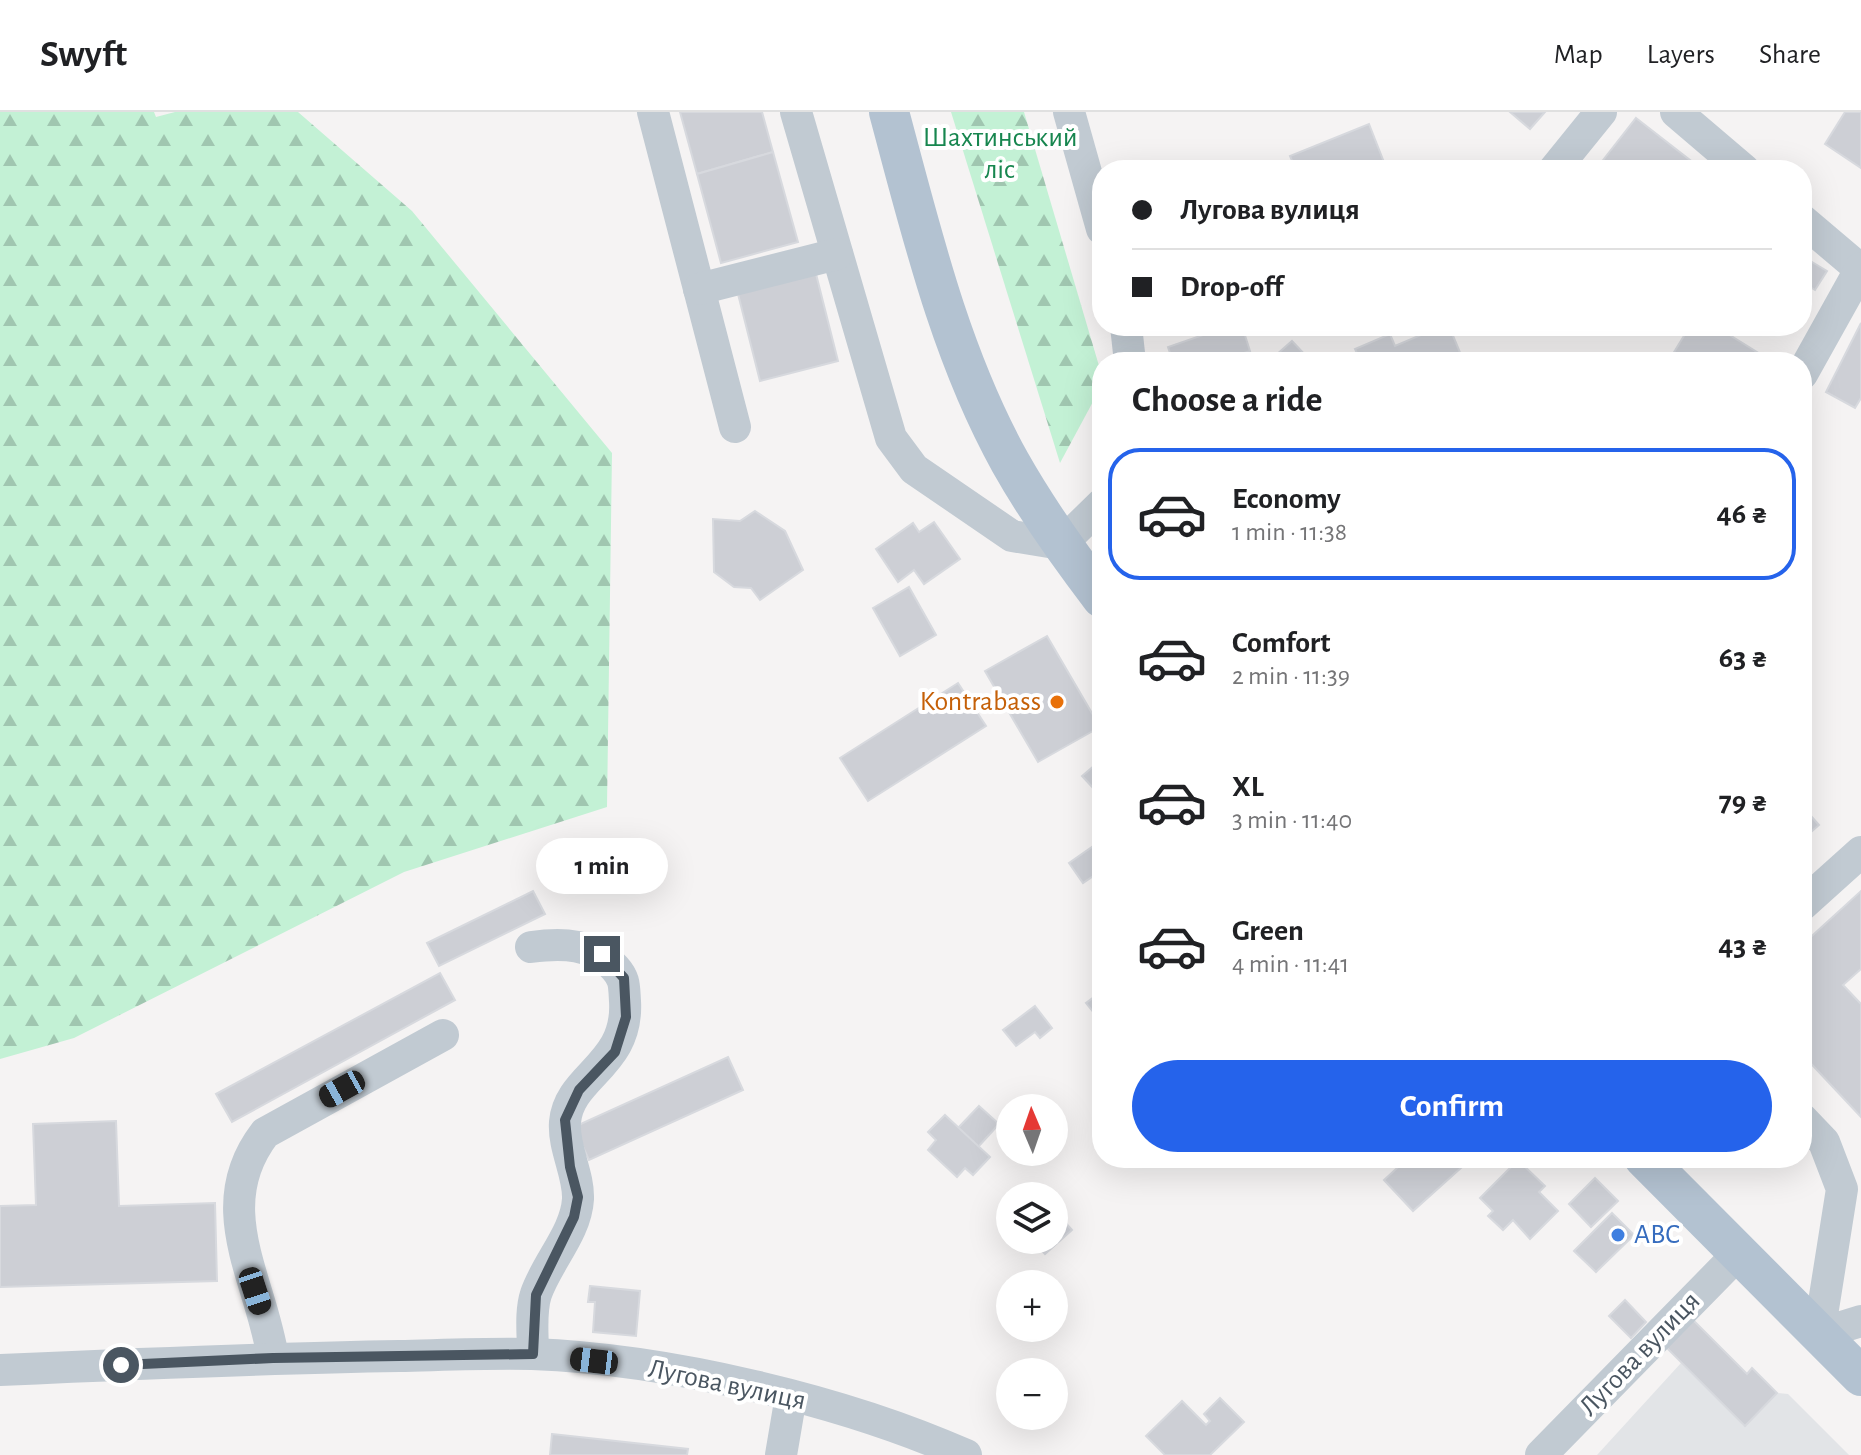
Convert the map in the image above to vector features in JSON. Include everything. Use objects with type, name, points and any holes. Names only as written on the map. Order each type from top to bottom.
[{"type":"main road","points":[[889,112],[929,261],[976,391],[1009,461],[1061,544],[1092,585]]},
{"type":"main road","points":[[1654,1168],[1861,1376]]},
{"type":"street","points":[[653,112],[735,427]]},
{"type":"street","points":[[796,112],[891,438],[914,469],[1012,536],[1061,544],[1092,514]]},
{"type":"street","points":[[1069,112],[1092,194]]},
{"type":"street","points":[[1562,160],[1601,112]]},
{"type":"street","points":[[1676,112],[1732,160]]},
{"type":"street","points":[[1812,228],[1860,268],[1812,356]]},
{"type":"street","points":[[699,289],[837,254]]},
{"type":"street","points":[[1812,896],[1861,852]]},
{"type":"street","points":[[531,947],[560,943],[602,954],[624,978],[626,1017],[615,1052],[579,1090],[565,1120],[570,1167],[578,1197],[574,1217],[536,1295],[533,1354]]},
{"type":"street","points":[[273,1358],[269,1333],[248,1270],[238,1207],[248,1155],[265,1133],[443,1035]]},
{"type":"street","points":[[1812,1129],[1824,1142],[1842,1189],[1819,1334],[1861,1321]]},
{"type":"street","name":"Лугова вулиця","points":[[1541,1455],[1739,1253]]},
{"type":"street","name":"Лугова вулиця","points":[[0,1370],[273,1358],[533,1354],[686,1372],[791,1396],[929,1438],[966,1455]]},
{"type":"street","points":[[781,1455],[791,1396]]},
{"type":"shaded area","points":[[1681,1363],[1744,1426],[1777,1393],[1788,1394],[1849,1455],[1597,1455]]},
{"type":"green space","points":[[0,112],[154,112],[156,117],[175,112],[298,112],[412,211],[612,453],[607,807],[404,872],[74,1038],[0,1059]]},
{"type":"green space","name":"Шахтинський ліс","points":[[951,112],[1024,112],[1095,352],[1092,352],[1092,404],[1060,463]]},
{"type":"building","points":[[680,112],[762,112],[773,152],[697,174]]},
{"type":"building","points":[[1510,112],[1545,112],[1530,129]]},
{"type":"building","points":[[1845,112],[1861,112],[1861,168],[1825,144]]},
{"type":"building","points":[[1636,118],[1690,160],[1603,160]]},
{"type":"building","points":[[1369,124],[1383,160],[1292,160],[1290,156]]},
{"type":"building","points":[[773,152],[798,242],[721,263],[697,174]]},
{"type":"building","points":[[1812,262],[1827,271],[1815,290],[1812,288]]},
{"type":"building","points":[[815,270],[838,361],[760,381],[737,290]]},
{"type":"building","points":[[1861,323],[1861,398],[1855,408],[1826,392]]},
{"type":"building","points":[[1200,336],[1245,336],[1250,351],[1170,352],[1168,347]]},
{"type":"building","points":[[1385,336],[1391,336],[1395,346],[1418,336],[1453,336],[1460,352],[1356,352],[1355,349]]},
{"type":"building","points":[[1684,336],[1731,336],[1757,352],[1674,352]]},
{"type":"building","points":[[1292,341],[1302,352],[1279,352]]},
{"type":"building","points":[[755,511],[785,531],[803,570],[760,600],[751,588],[734,587],[714,572],[713,519],[740,521]]},
{"type":"building","points":[[934,522],[960,559],[924,584],[914,570],[898,582],[876,549],[913,523],[919,532]]},
{"type":"building","points":[[909,587],[936,635],[900,656],[873,608]]},
{"type":"building","points":[[1047,636],[1092,713],[1092,732],[1038,762],[985,671]]},
{"type":"building","points":[[958,683],[986,726],[868,801],[840,758]]},
{"type":"building","points":[[1092,768],[1092,787],[1082,776]]},
{"type":"building","points":[[1812,817],[1819,825],[1812,831]]},
{"type":"building","points":[[1092,847],[1092,877],[1083,883],[1069,863]]},
{"type":"building","points":[[533,891],[545,914],[439,966],[427,943]]},
{"type":"building","points":[[1861,891],[1861,969],[1843,985],[1861,1004],[1861,1117],[1812,1065],[1812,936]]},
{"type":"building","points":[[440,973],[455,1000],[232,1122],[216,1094]]},
{"type":"building","points":[[1035,1006],[1052,1028],[1040,1038],[1035,1032],[1016,1046],[1003,1030]]},
{"type":"building","points":[[728,1057],[743,1090],[589,1160],[574,1127]]},
{"type":"building","points":[[979,1106],[996,1121],[996,1127],[978,1147],[958,1128]]},
{"type":"building","points":[[945,1115],[990,1157],[973,1175],[965,1168],[957,1177],[928,1150],[936,1140],[928,1132]]},
{"type":"building","points":[[116,1121],[119,1206],[215,1203],[217,1281],[0,1287],[0,1206],[36,1205],[33,1124]]},
{"type":"building","points":[[1397,1168],[1461,1168],[1413,1211],[1384,1180]]},
{"type":"building","points":[[1510,1168],[1526,1168],[1545,1186],[1539,1192],[1558,1211],[1530,1239],[1513,1220],[1503,1230],[1488,1216],[1493,1211],[1480,1198]]},
{"type":"building","points":[[1595,1178],[1618,1201],[1591,1227],[1569,1204]]},
{"type":"building","points":[[1612,1213],[1634,1235],[1596,1272],[1574,1251]]},
{"type":"building","points":[[590,1286],[640,1291],[636,1336],[593,1332],[595,1302],[588,1302]]},
{"type":"building","points":[[1625,1300],[1646,1322],[1631,1338],[1609,1316]]},
{"type":"building","points":[[1693,1320],[1747,1374],[1752,1368],[1777,1393],[1745,1426],[1666,1347]]},
{"type":"building","points":[[1220,1398],[1244,1422],[1210,1455],[1165,1455],[1146,1436],[1182,1401],[1206,1425],[1210,1421],[1204,1414]]},
{"type":"building","points":[[552,1434],[688,1449],[687,1455],[550,1455]]},
{"type":"place","name":"Kontrabass","points":[[1057,702]]},
{"type":"place","name":"ABC","points":[[1618,1235]]},
{"type":"route","points":[[121,1365],[273,1358],[533,1354],[536,1295],[574,1217],[578,1197],[570,1167],[565,1120],[579,1090],[615,1052],[626,1017],[624,978],[602,954]]}]
